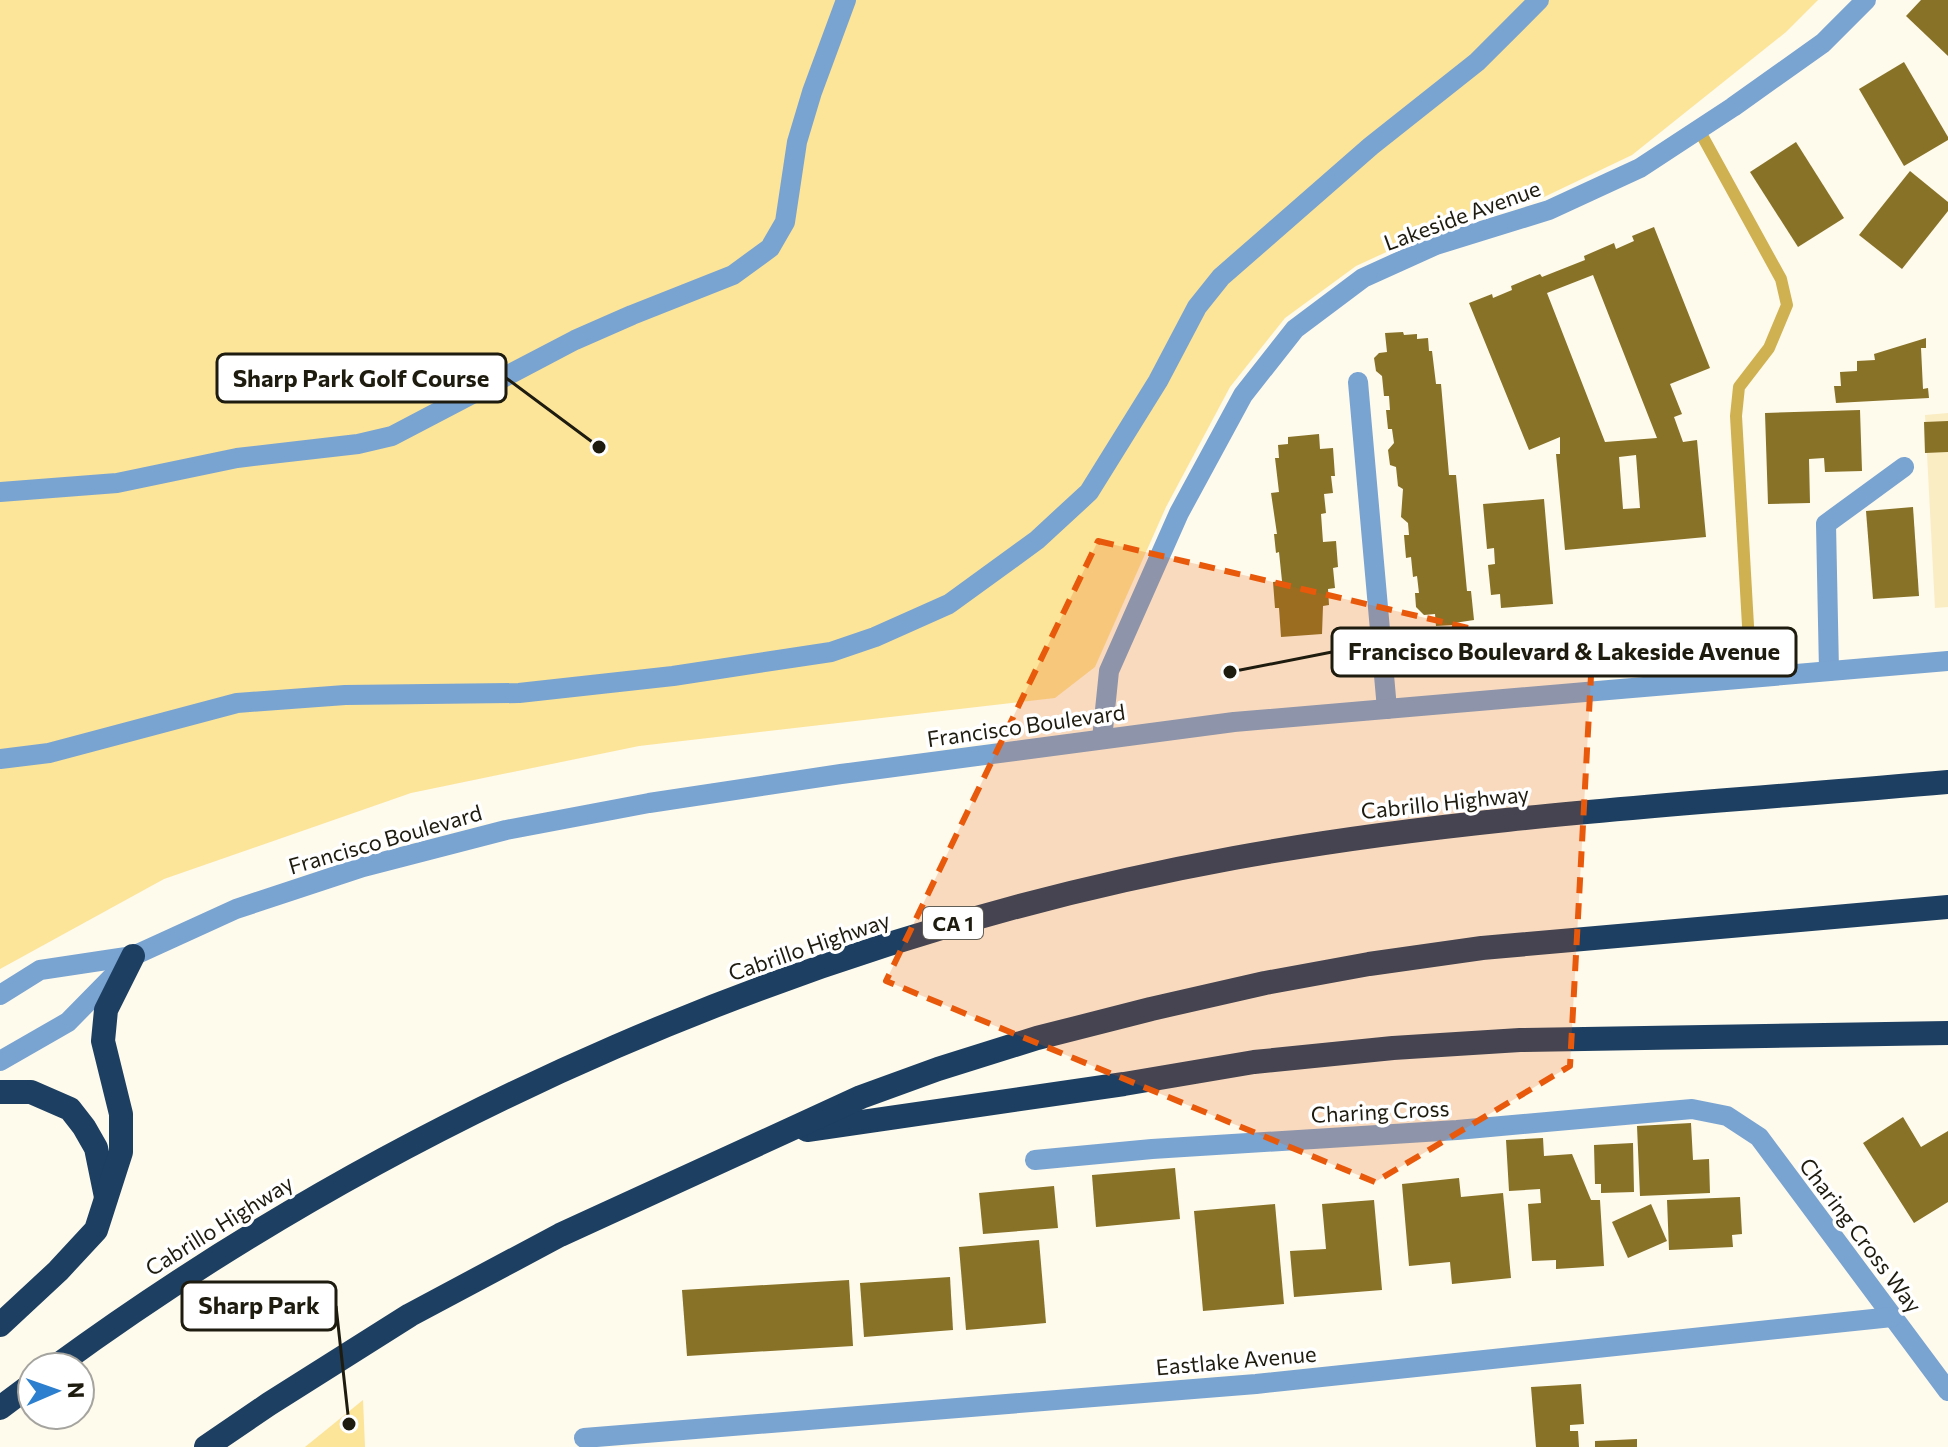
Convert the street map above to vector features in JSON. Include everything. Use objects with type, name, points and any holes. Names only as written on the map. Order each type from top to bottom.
[{"type":"highway","name":"Cabrillo Highway","points":[[78,1351],[175,1283],[262,1228],[333,1185],[463,1117],[612,1049],[737,999],[953,923],[1043,898],[1138,877],[1237,857],[1361,838],[1475,823],[1948,782]]},
{"type":"highway","points":[[206,1447],[410,1315],[560,1235],[861,1097],[995,1051],[1151,1009],[1265,983],[1369,964],[1482,948],[1948,907]]},
{"type":"highway","points":[[0,1325],[58,1271],[96,1230],[121,1152],[121,1114],[103,1041],[106,1010],[133,956]]},
{"type":"highway","points":[[781,1134],[1108,1087],[1254,1062],[1393,1048],[1520,1040],[1948,1033]]},
{"type":"highway","points":[[0,1092],[31,1092],[70,1109],[96,1148],[106,1199]]},
{"type":"street","points":[[0,492],[117,483],[237,458],[358,444],[392,436],[575,340],[733,275],[770,248],[785,222],[797,142],[846,0]]},
{"type":"street","points":[[0,759],[49,753],[237,703],[345,695],[519,693],[673,676],[831,652],[875,637],[949,604],[1037,540],[1089,492],[1158,381],[1197,307],[1221,277],[1371,146],[1477,62],[1539,0]]},
{"type":"street","name":"Lakeside Avenue","points":[[1102,739],[1109,671],[1179,513],[1243,395],[1295,329],[1363,278],[1436,245],[1549,210],[1640,168],[1823,43],[1866,0]]},
{"type":"street","points":[[1358,382],[1387,709]]},
{"type":"street","points":[[1829,671],[1826,524],[1904,467]]},
{"type":"street","name":"Francisco Boulevard","points":[[0,995],[40,970],[133,956],[236,909],[363,867],[506,830],[649,803],[1234,722],[1948,661]]},
{"type":"street","name":"Francisco Boulevard","points":[[0,1061],[68,1022],[133,956]]},
{"type":"street","name":"Charing Cross","points":[[1035,1160],[1152,1149],[1457,1130],[1692,1109],[1727,1116]]},
{"type":"street","name":"Charing Cross Way","points":[[1727,1116],[1759,1137],[1948,1391]]},
{"type":"street","name":"Eastlake Avenue","points":[[584,1438],[1256,1384],[1892,1317]]},
{"type":"highlighted area","points":[[1098,541],[1592,657],[1570,1066],[1375,1182],[886,981]]},
{"type":"shaded area","points":[[0,0],[1818,0],[1786,32],[1632,155],[1544,197],[1432,231],[1356,266],[1285,318],[1230,387],[1166,507],[1095,667],[1055,698],[639,746],[411,793],[164,879],[0,969]]},
{"type":"shaded area","points":[[1948,413],[1948,607],[1935,608],[1925,415]]},
{"type":"shaded area","points":[[363,1400],[365,1447],[305,1447]]},
{"type":"building","points":[[1921,0],[1948,0],[1948,56],[1906,16]]},
{"type":"building","points":[[1904,62],[1948,140],[1904,166],[1859,89]]},
{"type":"building","points":[[1796,142],[1844,218],[1798,247],[1750,172]]},
{"type":"building","points":[[1910,171],[1948,202],[1948,211],[1902,269],[1859,235]]},
{"type":"building","points":[[1654,227],[1710,368],[1670,384],[1682,414],[1674,417],[1683,442],[1697,440],[1706,537],[1565,550],[1556,454],[1560,454],[1560,437],[1529,450],[1469,303],[1492,294],[1493,298],[1512,290],[1511,286],[1540,274],[1542,277],[1585,260],[1584,256],[1614,243],[1616,249],[1634,241],[1632,236]],"holes":[[[1593,275],[1657,438],[1605,442],[1547,293]],[[1636,455],[1640,508],[1623,509],[1619,457]]]},
{"type":"building","points":[[1403,332],[1404,335],[1417,334],[1417,339],[1428,338],[1436,384],[1441,384],[1449,475],[1456,475],[1467,591],[1471,591],[1474,620],[1454,625],[1436,626],[1435,614],[1424,615],[1416,607],[1415,593],[1419,593],[1417,576],[1413,577],[1411,557],[1406,558],[1404,535],[1409,535],[1408,523],[1401,517],[1403,489],[1398,486],[1396,467],[1390,465],[1388,450],[1394,443],[1392,429],[1388,429],[1386,410],[1390,410],[1389,396],[1384,396],[1382,376],[1376,371],[1374,358],[1379,353],[1387,352],[1385,333]]},
{"type":"building","points":[[1926,338],[1926,348],[1921,348],[1923,389],[1928,388],[1929,398],[1836,403],[1834,386],[1841,386],[1840,372],[1857,371],[1857,361],[1875,360],[1874,354]]},
{"type":"building","points":[[1860,410],[1862,471],[1825,472],[1824,458],[1809,459],[1810,503],[1768,504],[1765,413]]},
{"type":"building","points":[[1948,421],[1948,452],[1925,453],[1924,422]]},
{"type":"building","points":[[1319,434],[1320,449],[1333,448],[1333,493],[1324,494],[1326,513],[1321,514],[1323,542],[1336,541],[1338,567],[1333,568],[1335,588],[1328,589],[1329,605],[1323,606],[1322,634],[1281,637],[1273,582],[1282,581],[1279,552],[1276,553],[1274,534],[1277,534],[1271,493],[1279,492],[1275,458],[1279,458],[1278,445],[1288,444],[1288,437]]},
{"type":"building","points":[[1544,499],[1553,604],[1501,608],[1500,594],[1491,595],[1488,565],[1495,564],[1494,548],[1487,549],[1483,504]]},
{"type":"building","points":[[1913,507],[1919,596],[1873,599],[1866,511]]},
{"type":"building","points":[[1903,1117],[1921,1147],[1948,1131],[1948,1202],[1914,1223],[1863,1143]]},
{"type":"building","points":[[1691,1123],[1693,1160],[1709,1159],[1710,1193],[1640,1196],[1637,1126]]},
{"type":"building","points":[[1543,1138],[1544,1156],[1572,1154],[1591,1200],[1600,1200],[1604,1266],[1556,1269],[1556,1260],[1532,1261],[1528,1204],[1541,1203],[1540,1189],[1509,1191],[1506,1140]]},
{"type":"building","points":[[1633,1143],[1634,1192],[1601,1193],[1601,1184],[1595,1184],[1594,1145]]},
{"type":"building","points":[[1175,1168],[1180,1219],[1096,1227],[1092,1175]]},
{"type":"building","points":[[1459,1178],[1461,1197],[1503,1193],[1511,1278],[1452,1284],[1450,1262],[1409,1266],[1402,1184]]},
{"type":"building","points":[[1054,1186],[1058,1228],[983,1234],[979,1193]]},
{"type":"building","points":[[1740,1197],[1742,1234],[1732,1235],[1733,1247],[1669,1250],[1667,1200]]},
{"type":"building","points":[[1374,1200],[1382,1290],[1294,1297],[1290,1251],[1326,1249],[1322,1204]]},
{"type":"building","points":[[1275,1204],[1284,1304],[1203,1311],[1194,1211]]},
{"type":"building","points":[[1651,1204],[1667,1241],[1628,1258],[1612,1222]]},
{"type":"building","points":[[1039,1240],[1046,1323],[966,1330],[959,1247]]},
{"type":"building","points":[[950,1277],[953,1330],[864,1337],[860,1283]]},
{"type":"building","points":[[849,1280],[853,1346],[687,1356],[682,1290]]},
{"type":"building","points":[[1581,1384],[1584,1424],[1570,1425],[1570,1431],[1578,1431],[1579,1447],[1536,1447],[1531,1387]]},
{"type":"building","points":[[1637,1439],[1637,1447],[1595,1447],[1595,1441]]},
{"type":"waterway","points":[[1699,130],[1781,279],[1787,305],[1769,348],[1739,387],[1736,416],[1751,678]]},
{"type":"place","name":"Sharp Park Golf Course","points":[[599,447]]},
{"type":"place","name":"Francisco Boulevard & Lakeside Avenue","points":[[1230,672]]},
{"type":"place","name":"Sharp Park","points":[[349,1424]]}]
